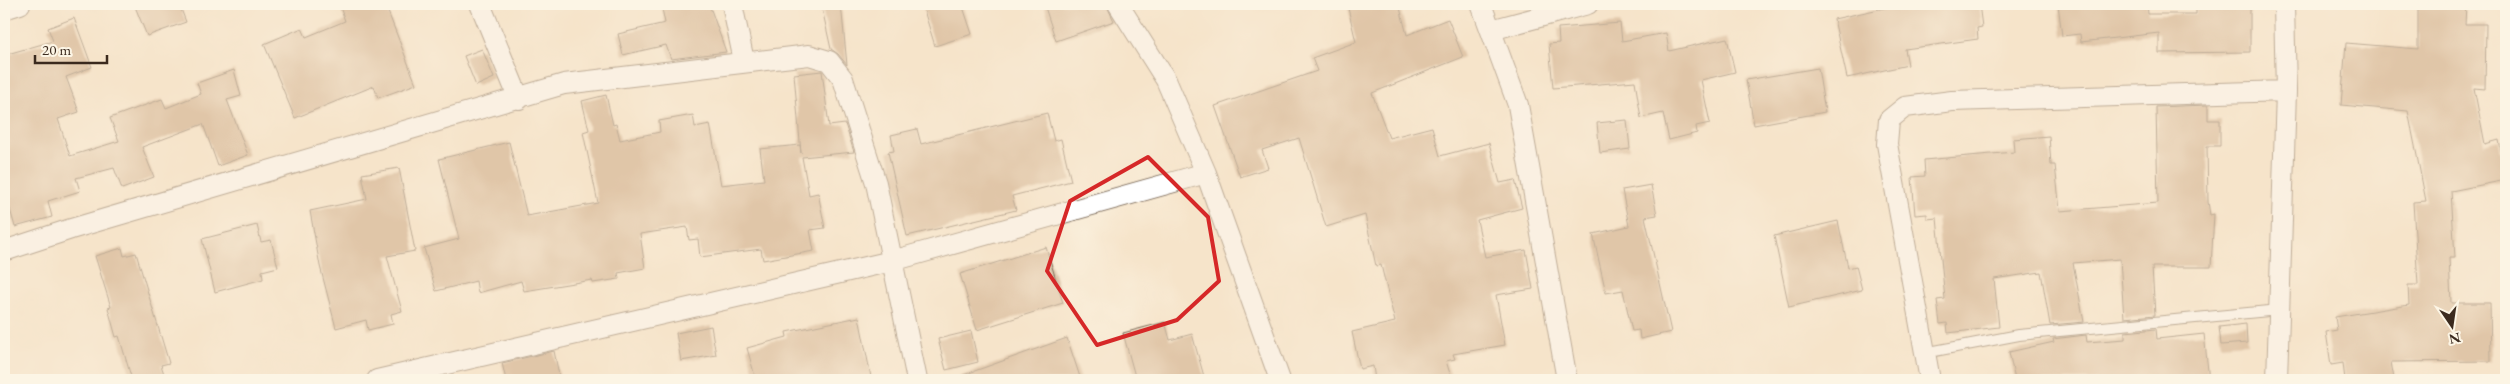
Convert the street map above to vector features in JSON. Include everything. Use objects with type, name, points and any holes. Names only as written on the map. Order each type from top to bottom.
[{"type":"street","points":[[4,9],[20,4]]},
{"type":"street","points":[[480,4],[520,99]]},
{"type":"street","points":[[732,4],[744,62]]},
{"type":"street","points":[[1118,4],[1166,80],[1206,173],[1280,380]]},
{"type":"street","points":[[1481,4],[1518,105],[1567,380]]},
{"type":"street","points":[[1490,30],[1588,4]]},
{"type":"street","points":[[2277,380],[2286,91],[2284,4]]},
{"type":"street","points":[[4,251],[70,229],[520,99],[564,84],[809,55],[828,60],[844,79],[876,183],[918,380]]},
{"type":"street","points":[[1930,380],[1887,144],[1889,120],[1905,107],[1952,101],[2286,91]]},
{"type":"street","points":[[377,380],[892,262],[1206,173]]},
{"type":"lane","points":[[1924,353],[2019,335],[2279,310]]},
{"type":"highlighted area","points":[[1148,157],[1208,217],[1219,281],[1177,320],[1097,345],[1047,271],[1070,201]]},
{"type":"building","points":[[134,4],[179,4],[186,22],[147,36]]},
{"type":"building","points":[[339,4],[385,4],[416,84],[378,98],[374,86],[295,118],[264,44],[302,28],[306,37],[345,21]]},
{"type":"building","points":[[661,4],[709,4],[726,52],[671,59],[666,45],[623,55],[618,34],[665,23]]},
{"type":"building","points":[[821,4],[841,4],[847,65],[831,49]]},
{"type":"building","points":[[922,4],[962,4],[972,34],[935,46]]},
{"type":"building","points":[[1044,4],[1106,4],[1114,21],[1056,41]]},
{"type":"building","points":[[1347,4],[1399,4],[1407,35],[1448,19],[1463,57],[1372,93],[1389,138],[1432,127],[1440,156],[1489,143],[1500,183],[1515,180],[1522,208],[1477,220],[1485,257],[1526,250],[1533,289],[1496,295],[1505,345],[1453,354],[1455,359],[1446,361],[1452,380],[1375,380],[1373,366],[1360,369],[1352,332],[1395,322],[1381,265],[1376,266],[1365,215],[1326,227],[1299,138],[1262,150],[1268,168],[1240,177],[1215,106],[1317,71],[1312,58],[1356,42]]},
{"type":"building","points":[[1902,4],[1979,4],[1982,27],[1977,28],[1978,39],[1905,49],[1908,65],[1847,78],[1834,19]]},
{"type":"building","points":[[2058,4],[2147,4],[2148,14],[2196,14],[2196,6],[2250,6],[2250,52],[2159,53],[2159,33],[2081,42],[2080,34],[2062,36]]},
{"type":"building","points":[[2418,4],[2466,4],[2465,24],[2486,24],[2485,89],[2474,88],[2485,144],[2499,140],[2506,180],[2451,191],[2455,258],[2449,258],[2451,303],[2490,303],[2491,361],[2391,362],[2394,379],[2345,380],[2343,363],[2331,365],[2326,332],[2337,330],[2335,317],[2409,305],[2408,285],[2418,285],[2413,202],[2426,201],[2408,111],[2341,105],[2346,43],[2418,49]]},
{"type":"building","points":[[74,18],[92,67],[66,77],[79,112],[58,119],[70,156],[119,141],[110,118],[162,99],[166,108],[201,94],[197,83],[234,70],[241,96],[227,100],[248,155],[218,166],[203,124],[142,147],[154,177],[122,189],[114,168],[76,178],[80,191],[48,201],[52,217],[15,227],[4,188],[4,55],[53,41],[48,28]]},
{"type":"building","points":[[1620,23],[1622,41],[1666,33],[1669,51],[1727,38],[1735,72],[1701,80],[1710,123],[1696,126],[1697,133],[1669,140],[1663,113],[1641,118],[1635,81],[1553,88],[1549,44],[1559,43],[1558,28]]},
{"type":"building","points":[[482,49],[494,78],[476,86],[464,56]]},
{"type":"building","points":[[1818,68],[1825,112],[1754,125],[1746,80]]},
{"type":"building","points":[[822,71],[829,126],[845,124],[854,152],[802,157],[809,195],[818,193],[825,228],[810,230],[814,251],[763,260],[761,249],[700,257],[698,239],[689,240],[687,227],[640,234],[645,268],[618,273],[619,279],[593,283],[592,280],[524,291],[521,281],[478,293],[476,281],[436,291],[424,248],[459,239],[439,159],[509,142],[527,216],[598,203],[583,132],[589,130],[582,101],[606,95],[613,125],[616,124],[620,140],[660,132],[659,121],[693,115],[695,127],[710,124],[721,185],[764,180],[760,149],[800,145],[801,153],[794,74]]},
{"type":"building","points":[[2208,105],[2208,120],[2220,120],[2220,146],[2207,146],[2208,202],[2210,215],[2214,214],[2211,267],[2152,267],[2155,315],[2124,318],[2120,259],[2073,263],[2084,322],[2050,325],[2041,272],[1994,279],[1999,327],[1948,333],[1947,323],[1940,324],[1937,300],[1945,299],[1937,218],[1927,219],[1927,214],[1915,215],[1912,177],[1925,176],[1924,160],[2014,152],[2013,139],[2049,136],[2051,165],[2055,165],[2060,211],[2158,203],[2156,107]]},
{"type":"building","points":[[1047,113],[1054,141],[1061,139],[1071,181],[1012,196],[1016,210],[907,236],[888,152],[894,151],[891,135],[917,129],[921,144]]},
{"type":"building","points":[[1627,120],[1630,149],[1600,153],[1597,123]]},
{"type":"building","points":[[399,168],[415,251],[387,256],[402,311],[391,314],[393,324],[368,330],[366,320],[336,328],[320,266],[310,211],[367,199],[362,174]]},
{"type":"building","points":[[1651,185],[1657,215],[1645,217],[1671,332],[1640,339],[1639,330],[1632,331],[1623,290],[1606,293],[1593,234],[1629,226],[1622,190]]},
{"type":"building","points":[[1838,221],[1848,268],[1856,266],[1862,290],[1789,307],[1774,236]]},
{"type":"building","points":[[257,225],[261,242],[271,240],[278,267],[262,271],[263,279],[215,292],[202,239]]},
{"type":"building","points":[[1046,247],[1063,303],[977,330],[960,274]]},
{"type":"building","points":[[122,248],[124,256],[136,253],[169,363],[161,365],[166,380],[132,380],[119,336],[116,337],[108,308],[111,307],[95,256]]},
{"type":"building","points":[[859,317],[871,377],[856,380],[756,380],[747,348],[787,337],[786,332]]},
{"type":"building","points":[[1165,322],[1170,340],[1192,334],[1205,380],[1136,380],[1123,333]]},
{"type":"building","points":[[2246,324],[2247,343],[2221,345],[2219,327]]},
{"type":"building","points":[[711,326],[716,355],[681,361],[676,333]]},
{"type":"building","points":[[2156,329],[2157,339],[2204,334],[2209,380],[2015,380],[2009,352],[2054,342],[2053,339],[2086,335],[2087,342],[2125,339],[2125,332]]},
{"type":"building","points":[[971,331],[978,362],[946,370],[938,339]]},
{"type":"building","points":[[1067,338],[1081,380],[956,380],[955,378]]},
{"type":"building","points":[[554,351],[560,380],[506,380],[502,363]]}]
